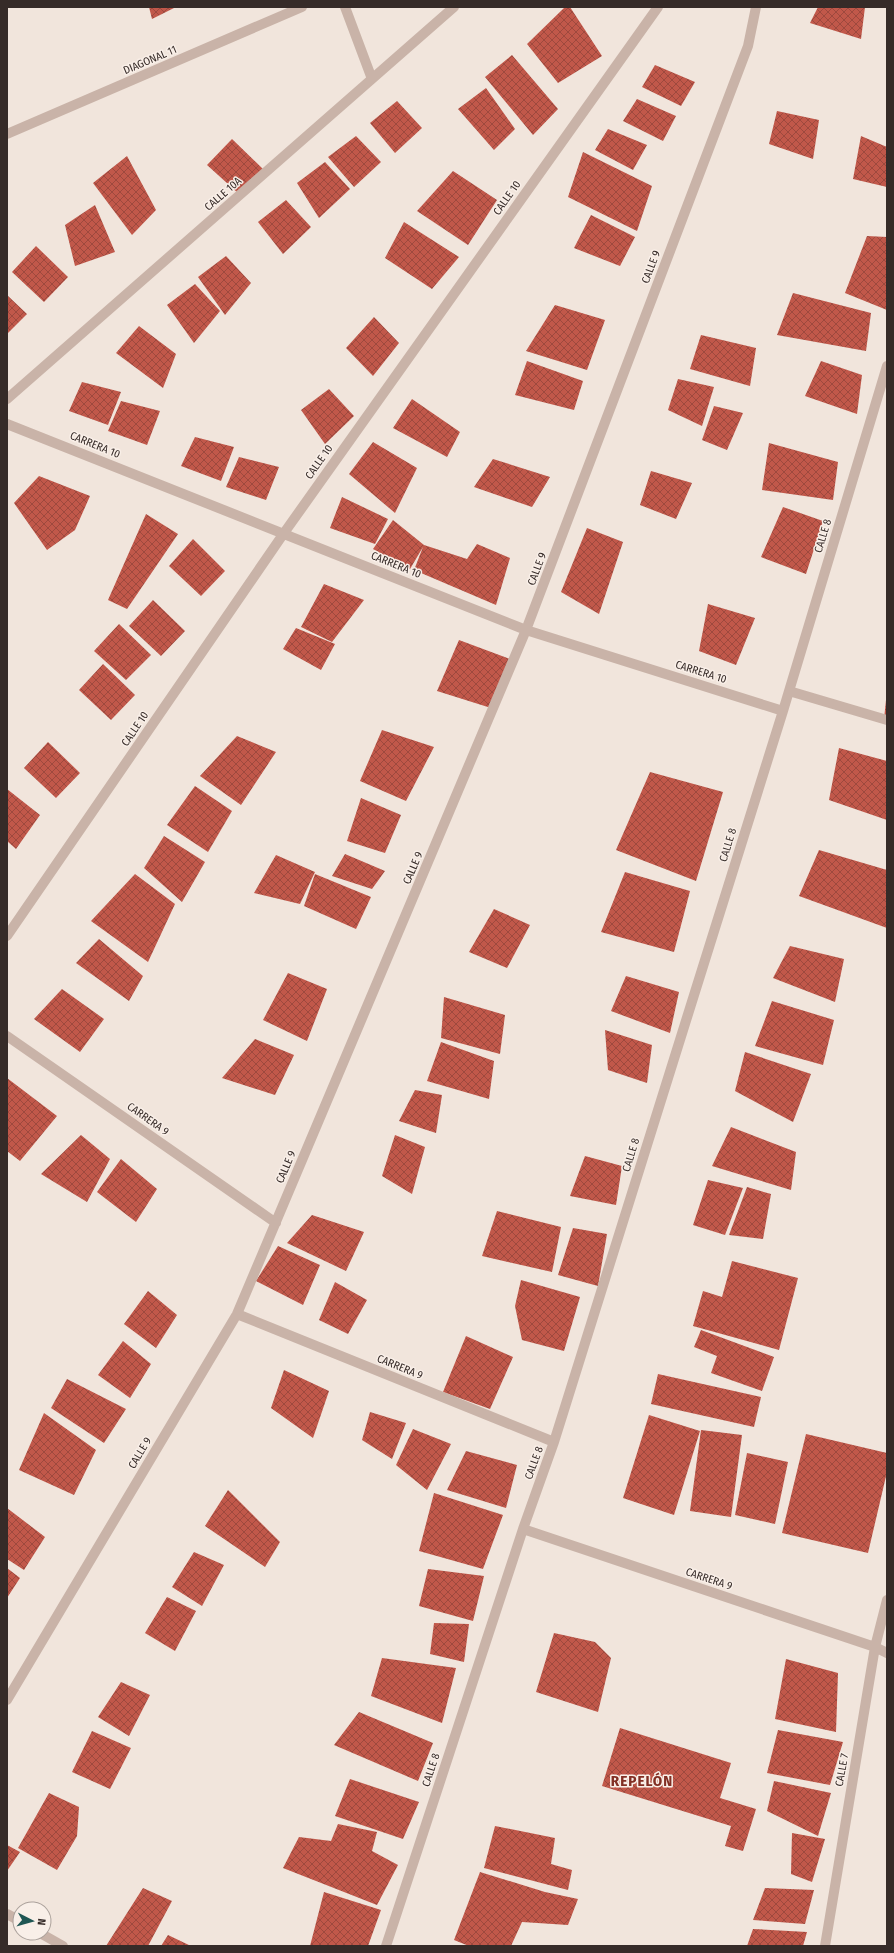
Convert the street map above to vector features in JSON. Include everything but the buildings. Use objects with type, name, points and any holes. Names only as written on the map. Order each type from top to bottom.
[{"type":"street","name":"DIAGONAL 11","points":[[7,134],[302,7]]},
{"type":"street","points":[[345,7],[372,79]]},
{"type":"street","name":"CALLE 10A","points":[[7,398],[454,7]]},
{"type":"street","name":"CALLE 10","points":[[7,936],[284,533],[658,7]]},
{"type":"street","name":"CALLE 9","points":[[7,1700],[237,1314],[526,630],[748,46],[756,7]]},
{"type":"street","name":"CALLE 8","points":[[386,1946],[523,1529],[554,1442],[783,711],[887,366]]},
{"type":"street","name":"CARRERA 10","points":[[7,424],[526,630],[783,711]]},
{"type":"street","points":[[789,691],[887,720]]},
{"type":"street","name":"CARRERA 9","points":[[7,1036],[276,1223]]},
{"type":"street","name":"CARRERA 9","points":[[237,1314],[554,1442]]},
{"type":"street","name":"CARRERA 9","points":[[523,1529],[875,1647],[887,1653]]},
{"type":"street","name":"CALLE 7","points":[[825,1946],[875,1647],[887,1600]]},
{"type":"street","points":[[52,1940],[63,1946]]},
{"type":"district","name":"REPELÓN","points":[[642,1781]]}]
